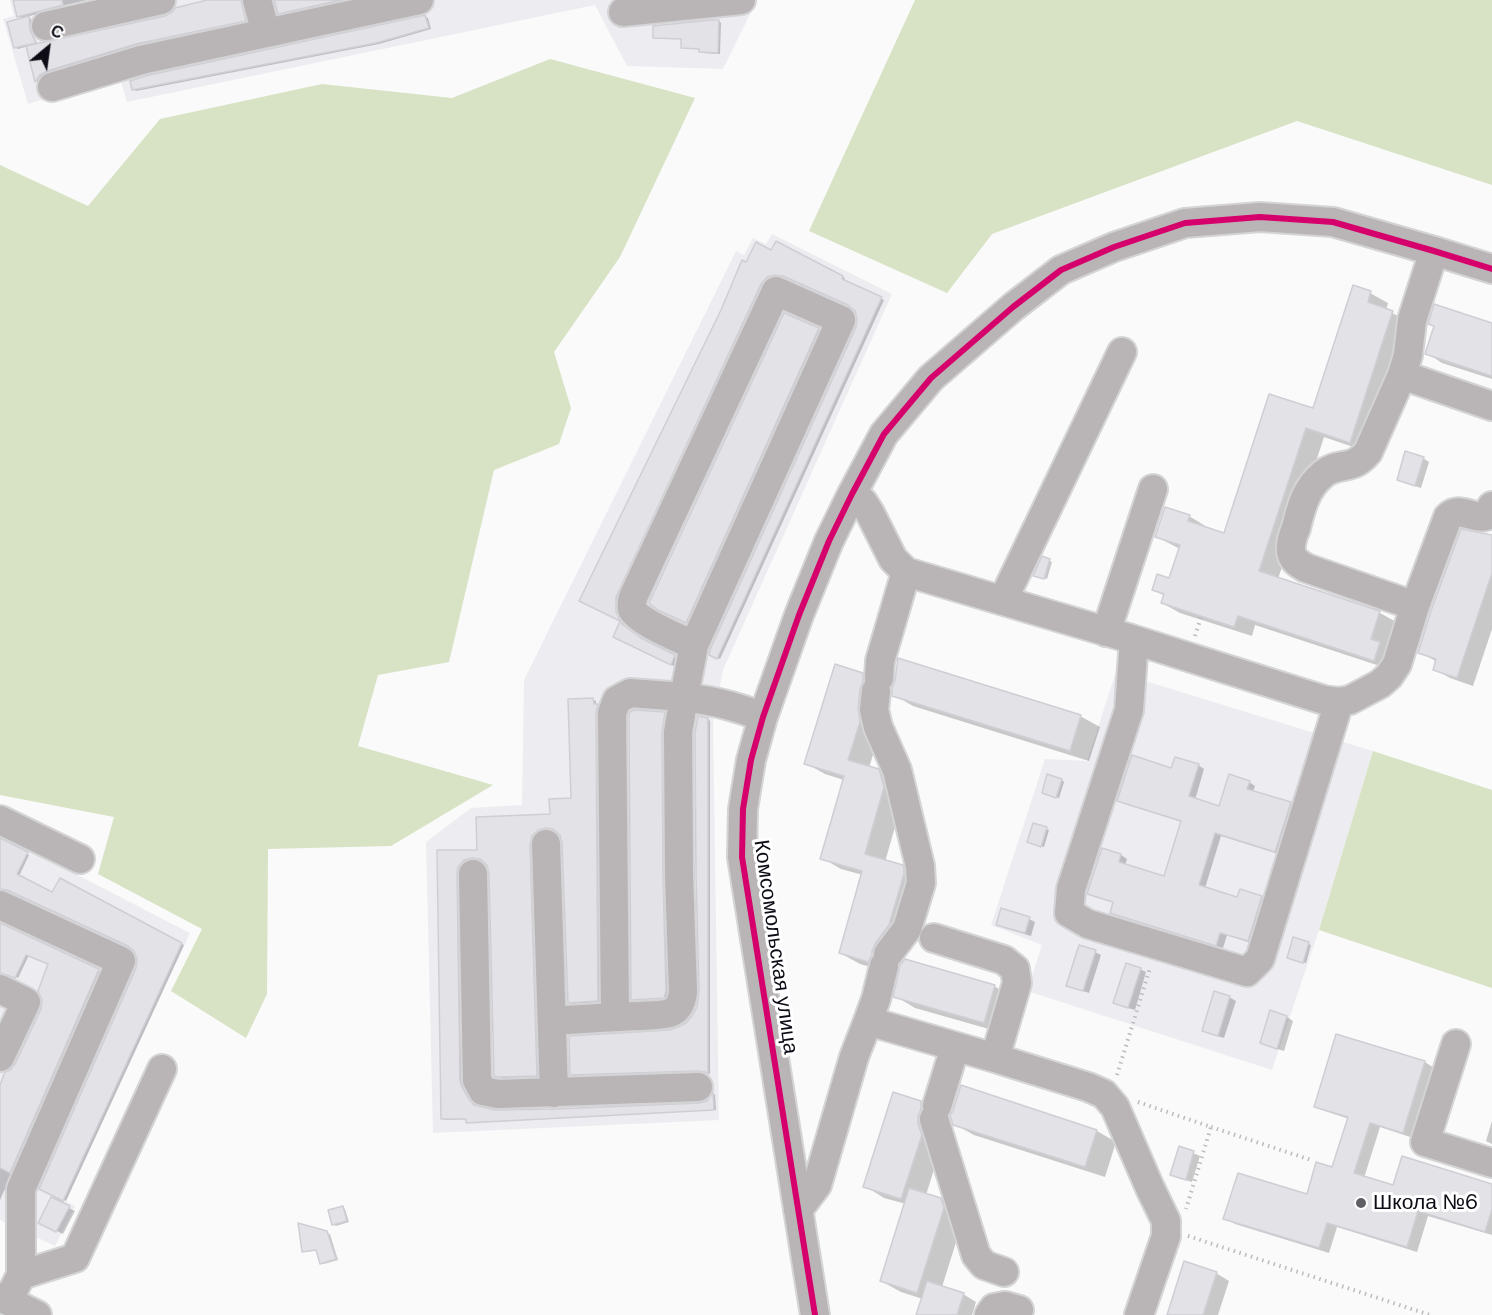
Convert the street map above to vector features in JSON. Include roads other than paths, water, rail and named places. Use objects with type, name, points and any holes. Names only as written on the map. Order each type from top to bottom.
[{"type":"street","points":[[46,26],[161,0]]},
{"type":"street","points":[[257,0],[266,33]]},
{"type":"street","points":[[52,87],[141,60],[419,0]]},
{"type":"street","points":[[623,12],[741,0]]},
{"type":"street","name":"Комсомольская улица","points":[[815,1315],[742,857],[743,809],[751,760],[763,717],[799,615],[829,541],[884,434],[931,378],[1013,307],[1061,270],[1114,247],[1185,222],[1260,217],[1333,222],[1492,269]]},
{"type":"street","points":[[1415,606],[1306,568],[1298,564],[1291,551],[1303,500],[1312,485],[1330,468],[1351,465],[1362,460],[1368,452],[1402,375],[1408,355],[1412,320],[1434,250]]},
{"type":"street","points":[[552,1021],[664,1014],[672,1012],[682,1000],[678,732],[694,645],[841,320],[776,291],[631,603],[636,615],[694,645]]},
{"type":"street","points":[[1003,600],[1122,352]]},
{"type":"street","points":[[1402,375],[1492,406]]},
{"type":"street","points":[[1106,632],[1153,489]]},
{"type":"street","points":[[852,494],[863,502],[893,559],[906,572],[1339,702],[1350,700],[1380,684],[1389,676],[1397,663],[1415,606],[1450,513],[1458,511],[1479,518],[1486,516],[1492,506]]},
{"type":"street","points":[[798,1210],[817,1185],[854,1057],[876,999],[886,960],[907,929],[921,883],[920,866],[897,770],[878,727],[874,710],[880,661],[906,572]]},
{"type":"street","points":[[1134,640],[1129,710],[1071,889],[1070,913],[1088,924],[1156,945],[1247,972],[1260,959],[1339,702]]},
{"type":"street","points":[[615,1017],[612,713],[617,700],[630,693],[684,697],[714,701],[763,717]]},
{"type":"street","points":[[0,819],[80,859]]},
{"type":"street","points":[[546,844],[554,1093]]},
{"type":"street","points":[[473,874],[477,1080],[483,1091],[498,1094],[554,1093],[698,1087]]},
{"type":"street","points":[[0,905],[121,962],[11,1184],[21,1275]]},
{"type":"street","points":[[934,938],[1004,960],[1015,969],[1017,983],[995,1058]]},
{"type":"street","points":[[0,989],[26,1002],[0,1058]]},
{"type":"street","points":[[868,1021],[1089,1087],[1104,1094],[1115,1107],[1166,1221],[1166,1236],[1139,1315]]},
{"type":"street","points":[[1456,1044],[1425,1142],[1492,1163]]},
{"type":"street","points":[[955,1047],[936,1113],[976,1255],[984,1265],[1005,1272]]},
{"type":"street","points":[[37,1315],[4,1299],[21,1275],[75,1258],[162,1069]]},
{"type":"street","points":[[989,1315],[994,1308],[1005,1306],[1019,1310]]},
{"type":"place","name":"Школа №6","points":[[1361,1203]]}]
